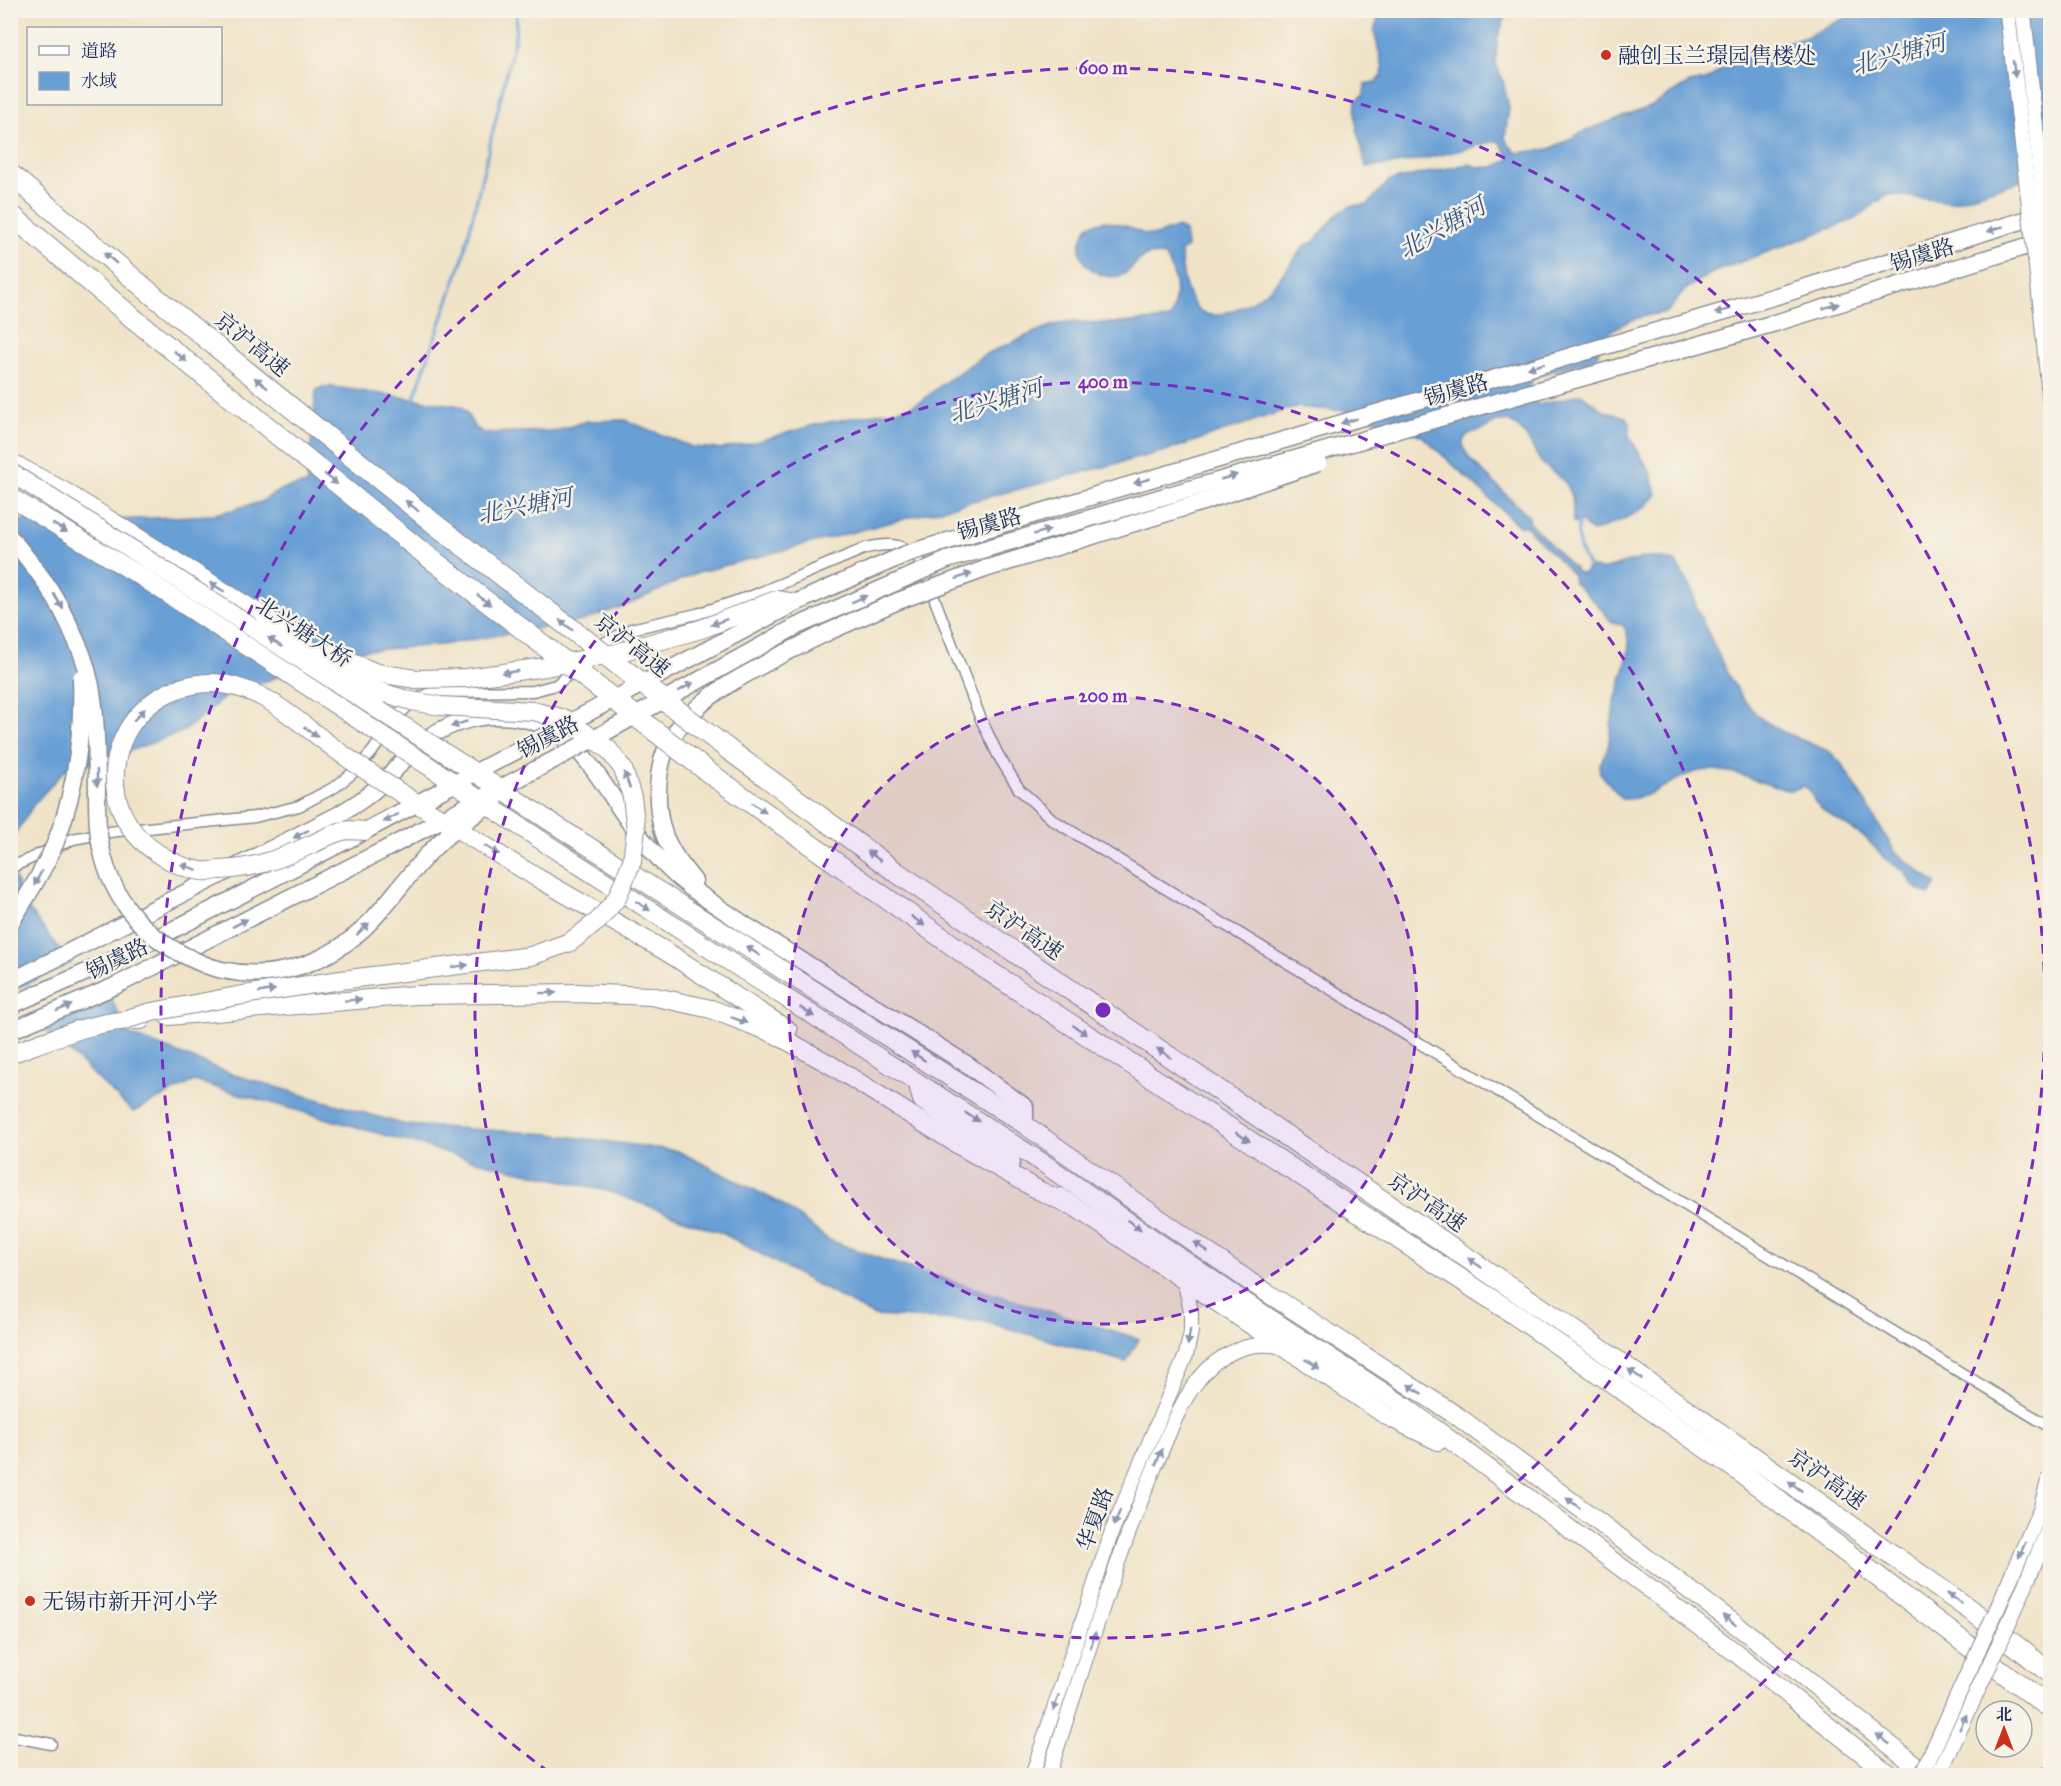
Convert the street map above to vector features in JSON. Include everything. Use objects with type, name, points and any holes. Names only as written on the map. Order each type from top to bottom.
[{"type":"highway","name":"京沪高速","points":[[10,174],[154,296],[436,525],[729,750],[896,872],[1559,1320],[1967,1607],[2050,1673]]},
{"type":"highway","name":"京沪高速","points":[[10,214],[134,319],[417,548],[711,775],[989,971],[1514,1314],[1723,1460],[2050,1708]]},
{"type":"highway","points":[[10,462],[65,492],[266,618],[338,657],[377,673],[416,679],[466,678],[546,667],[620,652],[701,629],[776,600],[795,603]]},
{"type":"highway","name":"北兴塘大桥","points":[[10,472],[1025,1125],[1249,1281],[1460,1418],[1773,1653],[1929,1776]]},
{"type":"highway","name":"北兴塘大桥","points":[[10,498],[142,577],[559,852],[1043,1163],[1237,1297],[1403,1405],[1479,1462]]},
{"type":"highway","points":[[10,1054],[57,1037],[152,1012],[237,996],[341,980],[531,956],[570,942],[598,921],[617,897],[632,861],[636,830],[632,796],[623,769],[608,749],[565,719],[534,711],[441,706],[421,703],[368,688],[328,663],[266,618]]},
{"type":"highway","points":[[365,831],[344,830],[281,859],[243,869],[201,871],[171,862],[145,845],[128,825],[117,801],[114,775],[118,748],[132,722],[151,703],[172,691],[199,683],[224,684],[268,701],[348,758],[470,837],[668,952],[835,1060],[888,1101]]},
{"type":"highway","points":[[127,1019],[140,1020],[181,1014],[416,995],[575,993],[651,996],[711,1009],[775,1034],[831,1065],[960,1146],[1040,1191],[1070,1205]]},
{"type":"highway","points":[[916,1082],[922,1100],[1070,1205],[1387,1416],[1479,1462],[1736,1653],[1890,1776]]},
{"type":"main road","points":[[2007,10],[2050,402]]},
{"type":"main road","points":[[2023,10],[2050,261]]},
{"type":"main road","name":"锡虞路","points":[[10,1006],[118,958],[365,831],[795,603],[906,554],[996,525],[1780,295],[2050,212]]},
{"type":"main road","name":"锡虞路","points":[[10,1031],[136,976],[333,876],[795,627],[947,560],[1775,323],[2050,239]]},
{"type":"main road","points":[[710,900],[669,846],[662,829],[658,792],[660,765],[667,745],[696,708],[718,690],[775,658],[898,601],[985,569],[1206,501],[1339,456],[1443,417]]},
{"type":"main road","points":[[10,537],[43,577],[64,613],[85,657],[95,708],[97,816],[101,851],[109,878],[123,905],[140,923],[165,945],[194,960],[221,970],[254,973],[287,970],[317,962],[347,944],[370,922],[435,847],[524,775]]},
{"type":"main road","points":[[10,924],[36,883],[54,845],[75,773],[82,707],[81,678],[75,639]]},
{"type":"main road","points":[[10,982],[338,815],[372,793],[431,736],[458,723],[486,717],[516,717],[541,724],[566,739],[589,763],[627,819],[662,863],[698,894],[968,1065],[1025,1107],[1025,1125]]},
{"type":"main road","points":[[1921,1776],[2041,1508],[2050,1476]]},
{"type":"main road","points":[[1938,1776],[2013,1614],[2050,1526]]},
{"type":"street","points":[[10,868],[73,839],[109,832],[255,817],[299,806],[335,787],[354,772],[372,752],[398,715],[415,700],[433,692],[533,691],[556,685],[606,642],[631,629],[697,614],[752,596],[866,548],[884,544],[904,547],[918,556],[980,717],[998,755],[1019,789],[1053,820],[2050,1427]]},
{"type":"street","name":"华夏路","points":[[1032,1776],[1112,1531],[1186,1355],[1191,1332],[1191,1311],[1184,1280]]},
{"type":"street","name":"华夏路","points":[[1048,1776],[1127,1536],[1176,1417],[1199,1379],[1217,1360],[1240,1348],[1263,1344],[1286,1347]]},
{"type":"street","points":[[10,1736],[51,1744]]},
{"type":"street","points":[[2032,1776],[2050,1772]]},
{"type":"water","name":"北兴塘河","points":[[1381,11],[1507,11],[1497,41],[1496,65],[1503,80],[1509,108],[1505,138],[1517,153],[1550,149],[1587,130],[1652,106],[1689,83],[1706,80],[1722,69],[1806,37],[1859,11],[2050,11],[2050,172],[1951,202],[1888,194],[1855,219],[1714,272],[1687,288],[1667,312],[1641,317],[1616,328],[1602,343],[1596,359],[1535,376],[1530,391],[1538,405],[1581,394],[1606,412],[1626,417],[1630,423],[1629,436],[1651,473],[1657,494],[1636,513],[1592,532],[1582,522],[1573,523],[1572,495],[1567,486],[1561,478],[1541,462],[1521,430],[1510,422],[1496,422],[1471,433],[1463,442],[1471,460],[1529,517],[1530,523],[1578,573],[1586,573],[1588,566],[1601,570],[1643,558],[1658,558],[1675,562],[1693,590],[1696,607],[1728,675],[1743,699],[1760,718],[1783,732],[1830,752],[1842,764],[1895,852],[1936,884],[1929,895],[1913,886],[1905,872],[1884,858],[1867,839],[1827,813],[1815,802],[1810,791],[1804,786],[1787,790],[1735,773],[1709,770],[1686,775],[1645,795],[1622,799],[1600,773],[1599,766],[1608,748],[1614,705],[1628,656],[1629,641],[1624,626],[1611,621],[1597,604],[1574,583],[1573,575],[1526,526],[1519,526],[1422,436],[1346,411],[1294,407],[1169,450],[696,573],[629,604],[582,621],[441,645],[341,652],[225,697],[184,731],[116,756],[65,770],[34,804],[11,841],[11,520],[114,520],[212,515],[261,502],[282,489],[307,484],[316,391],[322,387],[460,406],[475,427],[485,433],[556,431],[587,421],[625,420],[692,447],[721,449],[752,443],[814,425],[910,407],[984,355],[1040,330],[1064,322],[1116,323],[1170,319],[1175,287],[1172,271],[1165,256],[1153,254],[1146,256],[1124,274],[1113,277],[1095,272],[1086,265],[1080,251],[1082,237],[1089,225],[1105,221],[1124,225],[1144,234],[1156,235],[1178,227],[1185,231],[1187,247],[1181,251],[1182,270],[1192,302],[1199,310],[1207,314],[1217,315],[1235,309],[1254,300],[1272,286],[1305,245],[1314,242],[1336,215],[1351,206],[1368,204],[1389,181],[1468,164],[1490,167],[1510,158],[1499,141],[1408,162],[1366,167],[1355,110],[1356,101],[1364,95],[1365,84],[1376,82],[1382,76],[1383,68],[1374,31]]},
{"type":"water","points":[[10,865],[24,903],[84,981],[111,998],[128,1034],[235,1075],[406,1125],[550,1134],[678,1151],[780,1203],[829,1240],[890,1262],[1139,1339],[1126,1362],[982,1321],[874,1316],[724,1234],[608,1191],[472,1160],[194,1081],[133,1112],[11,997]]},
{"type":"pier","points":[[74,963],[86,978],[111,994],[39,1028],[10,1001],[11,992]]},
{"type":"waterway","points":[[413,401],[463,258],[515,37],[517,10]]},
{"type":"waterway","points":[[1578,522],[1579,545],[1588,566]]},
{"type":"place","name":"融创玉兰璟园售楼处","points":[[1606,55]]},
{"type":"place","name":"无锡市新开河小学","points":[[30,1601]]}]
